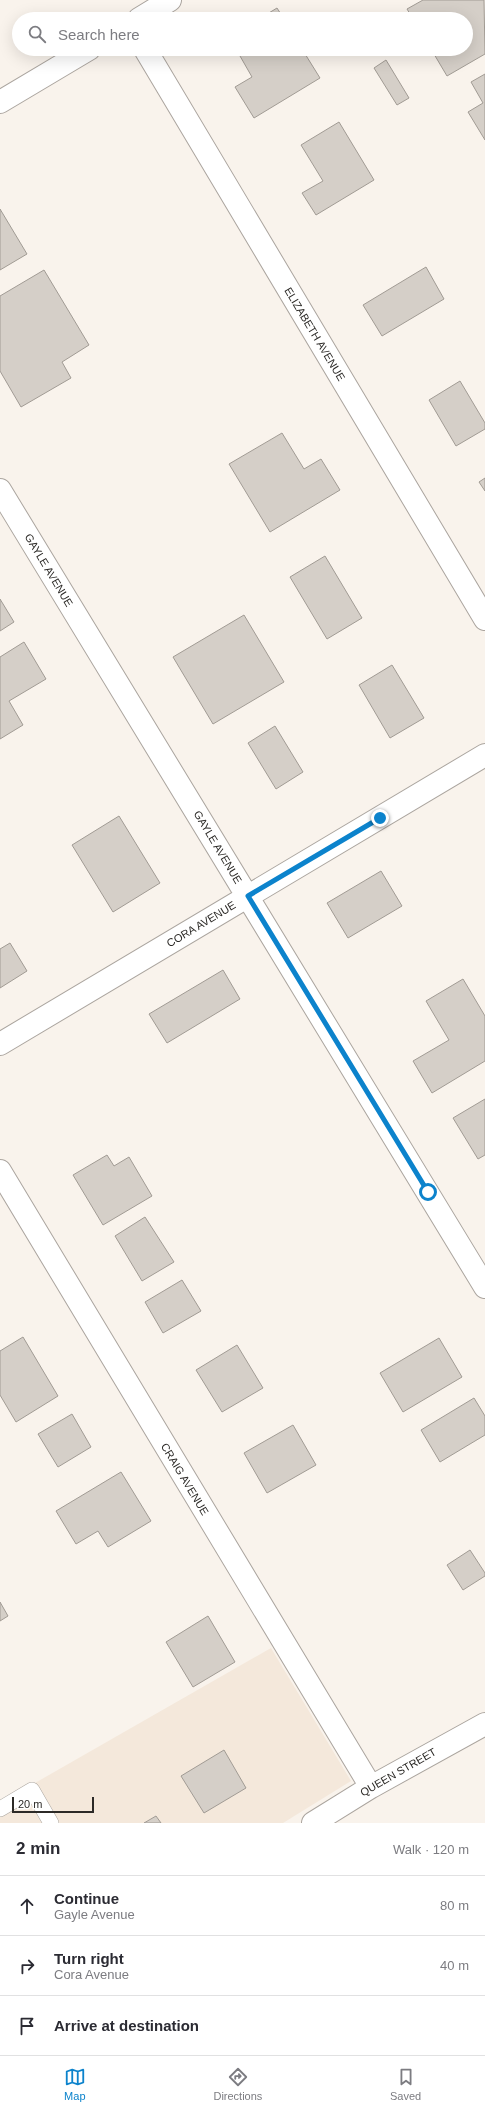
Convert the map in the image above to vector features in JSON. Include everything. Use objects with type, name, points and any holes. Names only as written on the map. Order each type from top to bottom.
[{"type":"street","points":[[150,12],[170,0]]},
{"type":"street","points":[[0,102],[77,56]]},
{"type":"street","name":"ELIZABETH AVENUE","points":[[149,56],[485,619]]},
{"type":"street","name":"GAYLE AVENUE","points":[[0,490],[485,1287]]},
{"type":"street","name":"CORA AVENUE","points":[[0,1044],[485,755]]},
{"type":"street","name":"CRAIG AVENUE","points":[[0,1171],[371,1787]]},
{"type":"street","name":"QUEEN STREET","points":[[313,1823],[371,1787],[485,1724]]},
{"type":"lane","points":[[0,1809],[32,1790],[51,1823]]},
{"type":"shaded area","points":[[271,1648],[351,1781],[283,1823],[0,1823],[0,1803]]},
{"type":"building","points":[[423,0],[484,0],[485,54],[447,76],[435,56],[473,56],[473,12],[409,12],[407,9]]},
{"type":"building","points":[[277,8],[280,12],[270,12]]},
{"type":"building","points":[[240,56],[306,56],[320,78],[254,118],[235,87],[252,77]]},
{"type":"building","points":[[386,60],[409,98],[397,105],[374,68]]},
{"type":"building","points":[[485,74],[485,140],[468,112],[483,103],[471,82]]},
{"type":"building","points":[[339,122],[374,180],[316,215],[302,193],[323,181],[301,145]]},
{"type":"building","points":[[0,209],[27,254],[0,270]]},
{"type":"building","points":[[426,267],[444,299],[382,336],[363,305]]},
{"type":"building","points":[[44,270],[89,345],[62,362],[71,378],[21,407],[0,371],[0,296]]},
{"type":"building","points":[[460,381],[485,423],[485,429],[456,446],[429,400]]},
{"type":"building","points":[[282,433],[304,469],[321,459],[340,490],[270,532],[229,464]]},
{"type":"building","points":[[485,478],[485,491],[479,482]]},
{"type":"building","points":[[325,556],[362,618],[327,639],[290,577]]},
{"type":"building","points":[[0,599],[14,622],[0,631]]},
{"type":"building","points":[[244,615],[284,682],[213,724],[173,657]]},
{"type":"building","points":[[24,642],[46,679],[9,701],[23,725],[0,739],[0,657]]},
{"type":"building","points":[[392,665],[424,718],[390,738],[359,685]]},
{"type":"building","points":[[275,726],[303,772],[276,789],[248,743]]},
{"type":"building","points":[[119,816],[160,883],[113,912],[72,845]]},
{"type":"building","points":[[381,871],[402,906],[348,938],[327,903]]},
{"type":"building","points":[[10,943],[27,971],[0,988],[0,949]]},
{"type":"building","points":[[223,970],[240,999],[167,1043],[149,1014]]},
{"type":"building","points":[[463,979],[485,1016],[485,1061],[432,1093],[413,1061],[449,1040],[426,1001]]},
{"type":"building","points":[[485,1099],[485,1155],[478,1159],[453,1118]]},
{"type":"building","points":[[107,1155],[114,1166],[129,1157],[152,1196],[103,1225],[73,1175]]},
{"type":"building","points":[[145,1217],[174,1262],[142,1281],[115,1236]]},
{"type":"building","points":[[182,1280],[201,1311],[163,1333],[145,1302]]},
{"type":"building","points":[[23,1337],[58,1396],[16,1422],[0,1395],[0,1351]]},
{"type":"building","points":[[439,1338],[462,1377],[403,1412],[380,1373]]},
{"type":"building","points":[[237,1345],[263,1388],[222,1412],[196,1370]]},
{"type":"building","points":[[474,1398],[485,1416],[485,1435],[440,1462],[421,1430]]},
{"type":"building","points":[[72,1414],[91,1447],[58,1467],[38,1434]]},
{"type":"building","points":[[293,1425],[316,1465],[267,1493],[244,1453]]},
{"type":"building","points":[[121,1472],[151,1521],[108,1547],[98,1531],[76,1544],[56,1511]]},
{"type":"building","points":[[470,1550],[485,1573],[485,1576],[463,1590],[447,1565]]},
{"type":"building","points":[[0,1602],[8,1616],[0,1621]]},
{"type":"building","points":[[208,1616],[235,1662],[193,1687],[166,1642]]},
{"type":"building","points":[[224,1750],[246,1788],[204,1813],[181,1776]]},
{"type":"building","points":[[156,1816],[161,1823],[144,1823]]},
{"type":"route","points":[[380,818],[248,896],[428,1192]]}]
